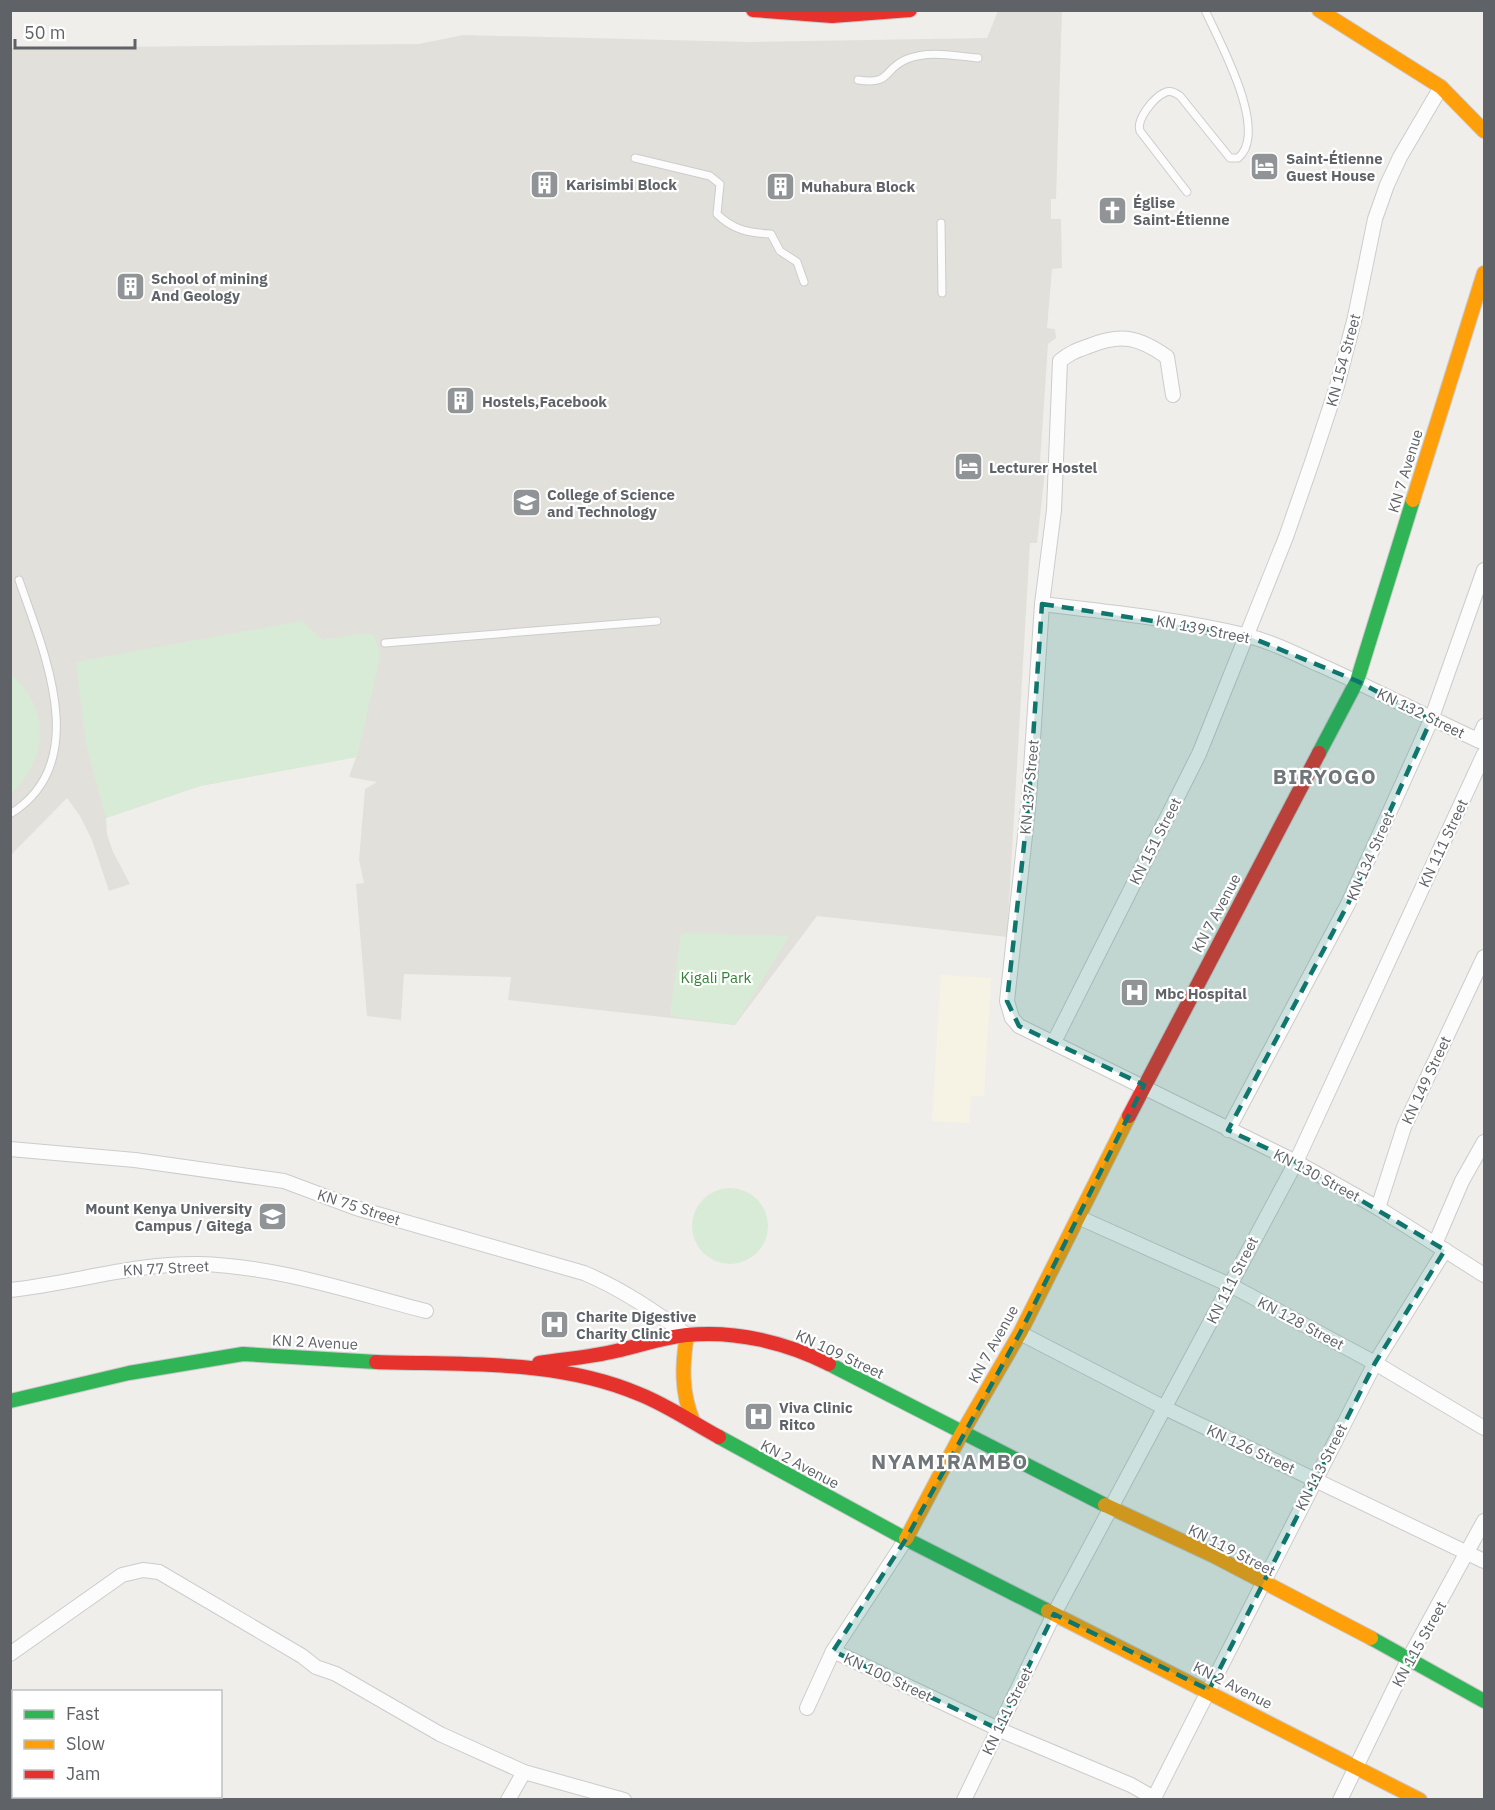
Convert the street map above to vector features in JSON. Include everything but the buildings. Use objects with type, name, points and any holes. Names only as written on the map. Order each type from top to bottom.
[{"type":"main road","points":[[753,10],[779,14],[859,15],[910,10]]},
{"type":"main road","points":[[1319,10],[1441,87],[1485,130]]},
{"type":"main road","name":"KN 7 Avenue","points":[[906,1539],[962,1432],[1020,1333],[1144,1085],[1357,681],[1485,273]]},
{"type":"main road","points":[[687,1335],[681,1367],[681,1388],[693,1421]]},
{"type":"main road","name":"KN 109 Street","points":[[519,1366],[613,1352],[687,1335],[719,1335],[763,1340],[801,1350],[962,1432]]},
{"type":"main road","name":"KN 2 Avenue","points":[[10,1401],[129,1373],[243,1354],[377,1362],[519,1366],[603,1381],[640,1394],[693,1421],[738,1449],[906,1539],[1209,1690],[1420,1800]]},
{"type":"main road","name":"KN 119 Street","points":[[962,1432],[1111,1506],[1152,1529],[1214,1556],[1264,1585],[1409,1658],[1485,1701]]},
{"type":"street","name":"KN 154 Street","points":[[1245,635],[1286,537],[1337,386],[1355,316],[1375,219],[1400,157],[1441,87]]},
{"type":"street","name":"KN 137 Street","points":[[1144,1085],[1019,1026],[1012,1018],[1007,1001],[1029,799],[1042,604],[1054,510],[1056,405],[1060,361],[1067,355],[1116,337],[1131,339],[1167,357],[1173,395]]},
{"type":"street","name":"KN 134 Street","points":[[1228,1130],[1348,904],[1431,720],[1485,570]]},
{"type":"street","name":"KN 139 Street","points":[[1042,604],[1123,614],[1245,635],[1293,652],[1357,681]]},
{"type":"street","name":"KN 151 Street","points":[[1054,1042],[1199,754],[1245,635]]},
{"type":"street","name":"KN 132 Street","points":[[1357,681],[1431,720],[1481,742]]},
{"type":"street","points":[[1481,742],[1485,726]]},
{"type":"street","name":"KN 111 Street","points":[[964,1800],[1054,1614],[1163,1407],[1232,1286],[1262,1221],[1296,1162],[1485,754]]},
{"type":"street","name":"KN 149 Street","points":[[1378,1208],[1404,1127],[1485,957]]},
{"type":"street","name":"KN 130 Street","points":[[1144,1085],[1228,1130],[1296,1162],[1378,1208],[1485,1275]]},
{"type":"street","name":"KN 113 Street","points":[[1155,1799],[1264,1585],[1314,1478],[1440,1247],[1462,1181],[1485,1142]]},
{"type":"street","name":"KN 75 Street","points":[[10,1149],[135,1160],[284,1180],[356,1208],[584,1274],[612,1285],[687,1335]]},
{"type":"street","name":"KN 128 Street","points":[[1078,1217],[1232,1286],[1375,1363],[1485,1428]]},
{"type":"street","name":"KN 77 Street","points":[[10,1290],[44,1287],[114,1270],[198,1264],[255,1268],[426,1311]]},
{"type":"street","name":"KN 126 Street","points":[[1020,1333],[1163,1407],[1485,1561]]},
{"type":"street","name":"KN 115 Street","points":[[1340,1800],[1409,1658],[1485,1521]]},
{"type":"street","name":"KN 100 Street","points":[[906,1539],[833,1651],[998,1729],[1131,1785],[1155,1799]]},
{"type":"street","points":[[10,1654],[122,1575],[142,1570],[159,1572],[205,1596],[316,1667],[336,1674],[440,1734],[524,1772],[624,1800]]},
{"type":"street","points":[[807,1708],[833,1651]]},
{"type":"street","points":[[508,1800],[524,1772]]},
{"type":"lane","points":[[1187,192],[1140,131],[1138,124],[1141,116],[1166,92],[1173,92],[1180,96],[1230,158],[1238,158],[1244,153],[1249,136],[1246,106],[1205,10]]},
{"type":"lane","points":[[858,80],[874,83],[885,78],[896,65],[907,59],[930,53],[978,58]]},
{"type":"lane","points":[[635,158],[710,176],[720,184],[717,214],[730,227],[751,233],[771,234],[780,251],[797,262],[804,282]]},
{"type":"lane","points":[[941,224],[942,293]]},
{"type":"lane","points":[[10,814],[42,782],[56,743],[56,708],[51,675],[19,580]]},
{"type":"lane","points":[[386,643],[657,621]]},
{"type":"highlighted area","points":[[1042,604],[1245,635],[1357,681],[1431,720],[1348,904],[1228,1130],[1296,1162],[1445,1250],[1375,1363],[1209,1690],[1054,1614],[998,1729],[833,1651],[906,1539],[1020,1333],[1144,1085],[1019,1026],[1007,1001],[1029,799]]},
{"type":"shaded area","name":"College of Science and Technology","points":[[998,11],[1062,11],[1056,199],[1051,199],[1051,219],[1061,219],[1062,268],[1052,269],[1047,328],[1055,329],[1056,338],[1048,344],[1040,462],[1046,463],[1037,543],[1030,543],[1007,937],[817,916],[735,1025],[508,1000],[511,977],[404,974],[401,1020],[367,1016],[356,884],[364,883],[359,860],[365,789],[377,782],[349,777],[356,757],[200,786],[106,818],[107,834],[113,852],[130,884],[109,891],[92,840],[80,816],[67,798],[11,855],[11,48],[419,44],[463,35],[748,42],[987,38]]},
{"type":"shaded area","points":[[941,975],[991,978],[984,1096],[971,1096],[969,1123],[932,1121]]},
{"type":"green space","points":[[302,621],[323,640],[368,633],[374,636],[380,653],[379,661],[357,757],[200,786],[106,818],[86,744],[76,662]]},
{"type":"green space","points":[[11,674],[33,702],[40,733],[33,765],[24,780],[11,794]]},
{"type":"green space","name":"Kigali Park","points":[[681,933],[789,936],[735,1025],[670,1016]]},
{"type":"green space","points":[[730,1188],[745,1191],[757,1199],[765,1211],[768,1226],[765,1241],[757,1253],[745,1261],[730,1264],[715,1261],[703,1253],[695,1241],[692,1226],[695,1211],[703,1199],[715,1191]]},
{"type":"traffic: fast","points":[[1319,753],[1357,681],[1413,500]]},
{"type":"traffic: fast","points":[[10,1401],[129,1373],[243,1354],[376,1362]]},
{"type":"traffic: fast","points":[[829,1364],[1105,1505]]},
{"type":"traffic: fast","points":[[719,1437],[906,1539],[1048,1611]]},
{"type":"traffic: fast","points":[[1371,1638],[1484,1701]]},
{"type":"traffic: slow","points":[[1319,10],[1441,87],[1484,131]]},
{"type":"traffic: slow","points":[[1413,500],[1484,273]]},
{"type":"traffic: slow","points":[[906,1539],[962,1433],[1020,1333],[1129,1116]]},
{"type":"traffic: slow","points":[[687,1335],[684,1378],[686,1400],[693,1421]]},
{"type":"traffic: slow","points":[[1105,1505],[1214,1556],[1371,1638]]},
{"type":"traffic: slow","points":[[1048,1611],[1420,1800]]},
{"type":"traffic: jam","points":[[753,10],[832,16],[910,10]]},
{"type":"traffic: jam","points":[[1129,1116],[1319,753]]},
{"type":"traffic: jam","points":[[539,1363],[607,1353],[678,1336],[724,1334],[779,1344],[829,1364]]},
{"type":"traffic: jam","points":[[376,1362],[509,1366],[576,1375],[608,1383],[649,1398],[719,1437]]},
{"type":"place","name":"Saint-Étienne Guest House","points":[[1265,167]]},
{"type":"place","name":"Karisimbi Block","points":[[545,184]]},
{"type":"place","name":"Muhabura Block","points":[[780,186]]},
{"type":"place","name":"Église Saint-Étienne","points":[[1112,211]]},
{"type":"place","name":"School of mining And Geology","points":[[130,287]]},
{"type":"place","name":"Hostels,Facebook","points":[[461,401]]},
{"type":"place","name":"Lecturer Hostel","points":[[968,467]]},
{"type":"place","name":"College of Science and Technology","points":[[526,503]]},
{"type":"place","name":"Mbc Hospital","points":[[1134,993]]},
{"type":"place","name":"Mount Kenya University Campus / Gitega","points":[[273,1217]]},
{"type":"place","name":"Charite Digestive Charity Clinic","points":[[555,1325]]},
{"type":"place","name":"Viva Clinic Ritco","points":[[758,1416]]},
{"type":"district","name":"BIRYOGO","points":[[1325,776]]},
{"type":"district","name":"NYAMIRAMBO","points":[[950,1461]]}]
